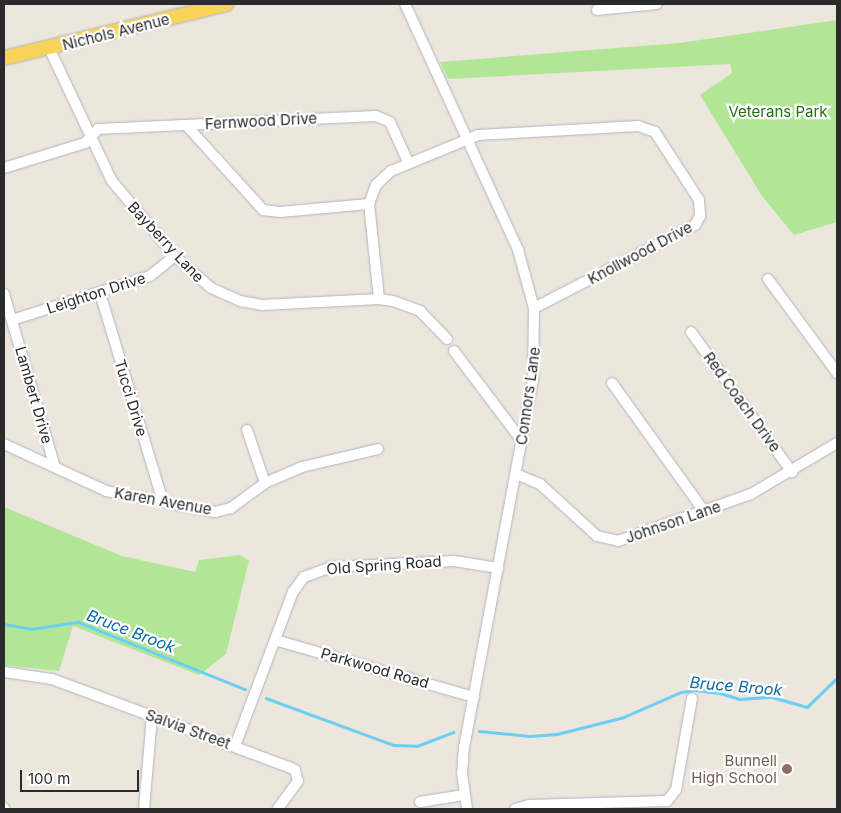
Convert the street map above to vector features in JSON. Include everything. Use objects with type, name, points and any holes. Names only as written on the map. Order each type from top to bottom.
[{"type":"main road","name":"Nichols Avenue","points":[[4,58],[228,4]]},
{"type":"street","name":"Connors Lane","points":[[405,4],[518,250],[534,308],[534,369],[462,762],[463,795],[468,809]]},
{"type":"street","points":[[597,10],[657,4]]},
{"type":"street","name":"Bayberry Lane","points":[[49,48],[112,181],[175,256],[211,288],[249,303],[283,306],[379,299],[420,311],[447,339]]},
{"type":"street","name":"Fernwood Drive","points":[[90,136],[98,129],[381,116],[390,122],[408,162]]},
{"type":"street","points":[[186,125],[264,210],[369,204],[379,299]]},
{"type":"street","name":"Knollwood Drive","points":[[369,204],[382,178],[408,162],[466,138],[645,128],[661,137],[699,200],[700,216],[696,224],[685,232],[534,308]]},
{"type":"street","points":[[4,168],[85,143],[90,136]]},
{"type":"street","name":"Leighton Drive","points":[[12,320],[150,276],[175,256]]},
{"type":"street","points":[[768,279],[837,373]]},
{"type":"street","name":"Tucci Drive","points":[[100,293],[163,502]]},
{"type":"street","name":"Lambert Drive","points":[[4,294],[55,467]]},
{"type":"street","name":"Red Coach Drive","points":[[691,332],[792,472]]},
{"type":"street","points":[[454,351],[522,441]]},
{"type":"street","points":[[612,383],[704,511]]},
{"type":"street","points":[[247,430],[265,483]]},
{"type":"street","name":"Johnson Lane","points":[[516,474],[540,484],[584,526],[606,540],[631,538],[751,494],[792,472],[837,443]]},
{"type":"street","name":"Karen Avenue","points":[[4,444],[106,490],[206,511],[223,511],[265,483],[312,463],[378,449]]},
{"type":"street","name":"Old Spring Road","points":[[235,746],[293,592],[313,571],[332,567],[454,560],[498,568]]},
{"type":"street","name":"Parkwood Road","points":[[275,640],[474,697]]},
{"type":"street","name":"Salvia Street","points":[[4,672],[39,675],[289,766],[297,775],[295,786],[278,809]]},
{"type":"street","points":[[515,809],[530,806],[667,801],[676,790],[692,698]]},
{"type":"street","points":[[144,809],[152,716]]},
{"type":"street","points":[[420,802],[463,795]]},
{"type":"green space","name":"Veterans Park","points":[[837,20],[837,222],[794,235],[762,196],[700,95],[732,73],[730,64],[448,79],[440,62],[679,43]]},
{"type":"green space","points":[[4,507],[122,556],[195,572],[199,560],[240,555],[249,561],[226,654],[199,675],[73,626],[59,671],[4,665]]},
{"type":"waterway","name":"Bruce Brook","points":[[4,624],[31,629],[78,622],[245,689]]},
{"type":"waterway","name":"Bruce Brook","points":[[479,731],[530,736],[557,734],[624,717],[681,692],[695,690],[720,693],[740,699],[772,697],[807,707],[837,678]]},
{"type":"waterway","name":"Bruce Brook","points":[[266,698],[394,745],[417,746],[453,732]]},
{"type":"place","name":"Bunnell High School","points":[[787,769]]}]
